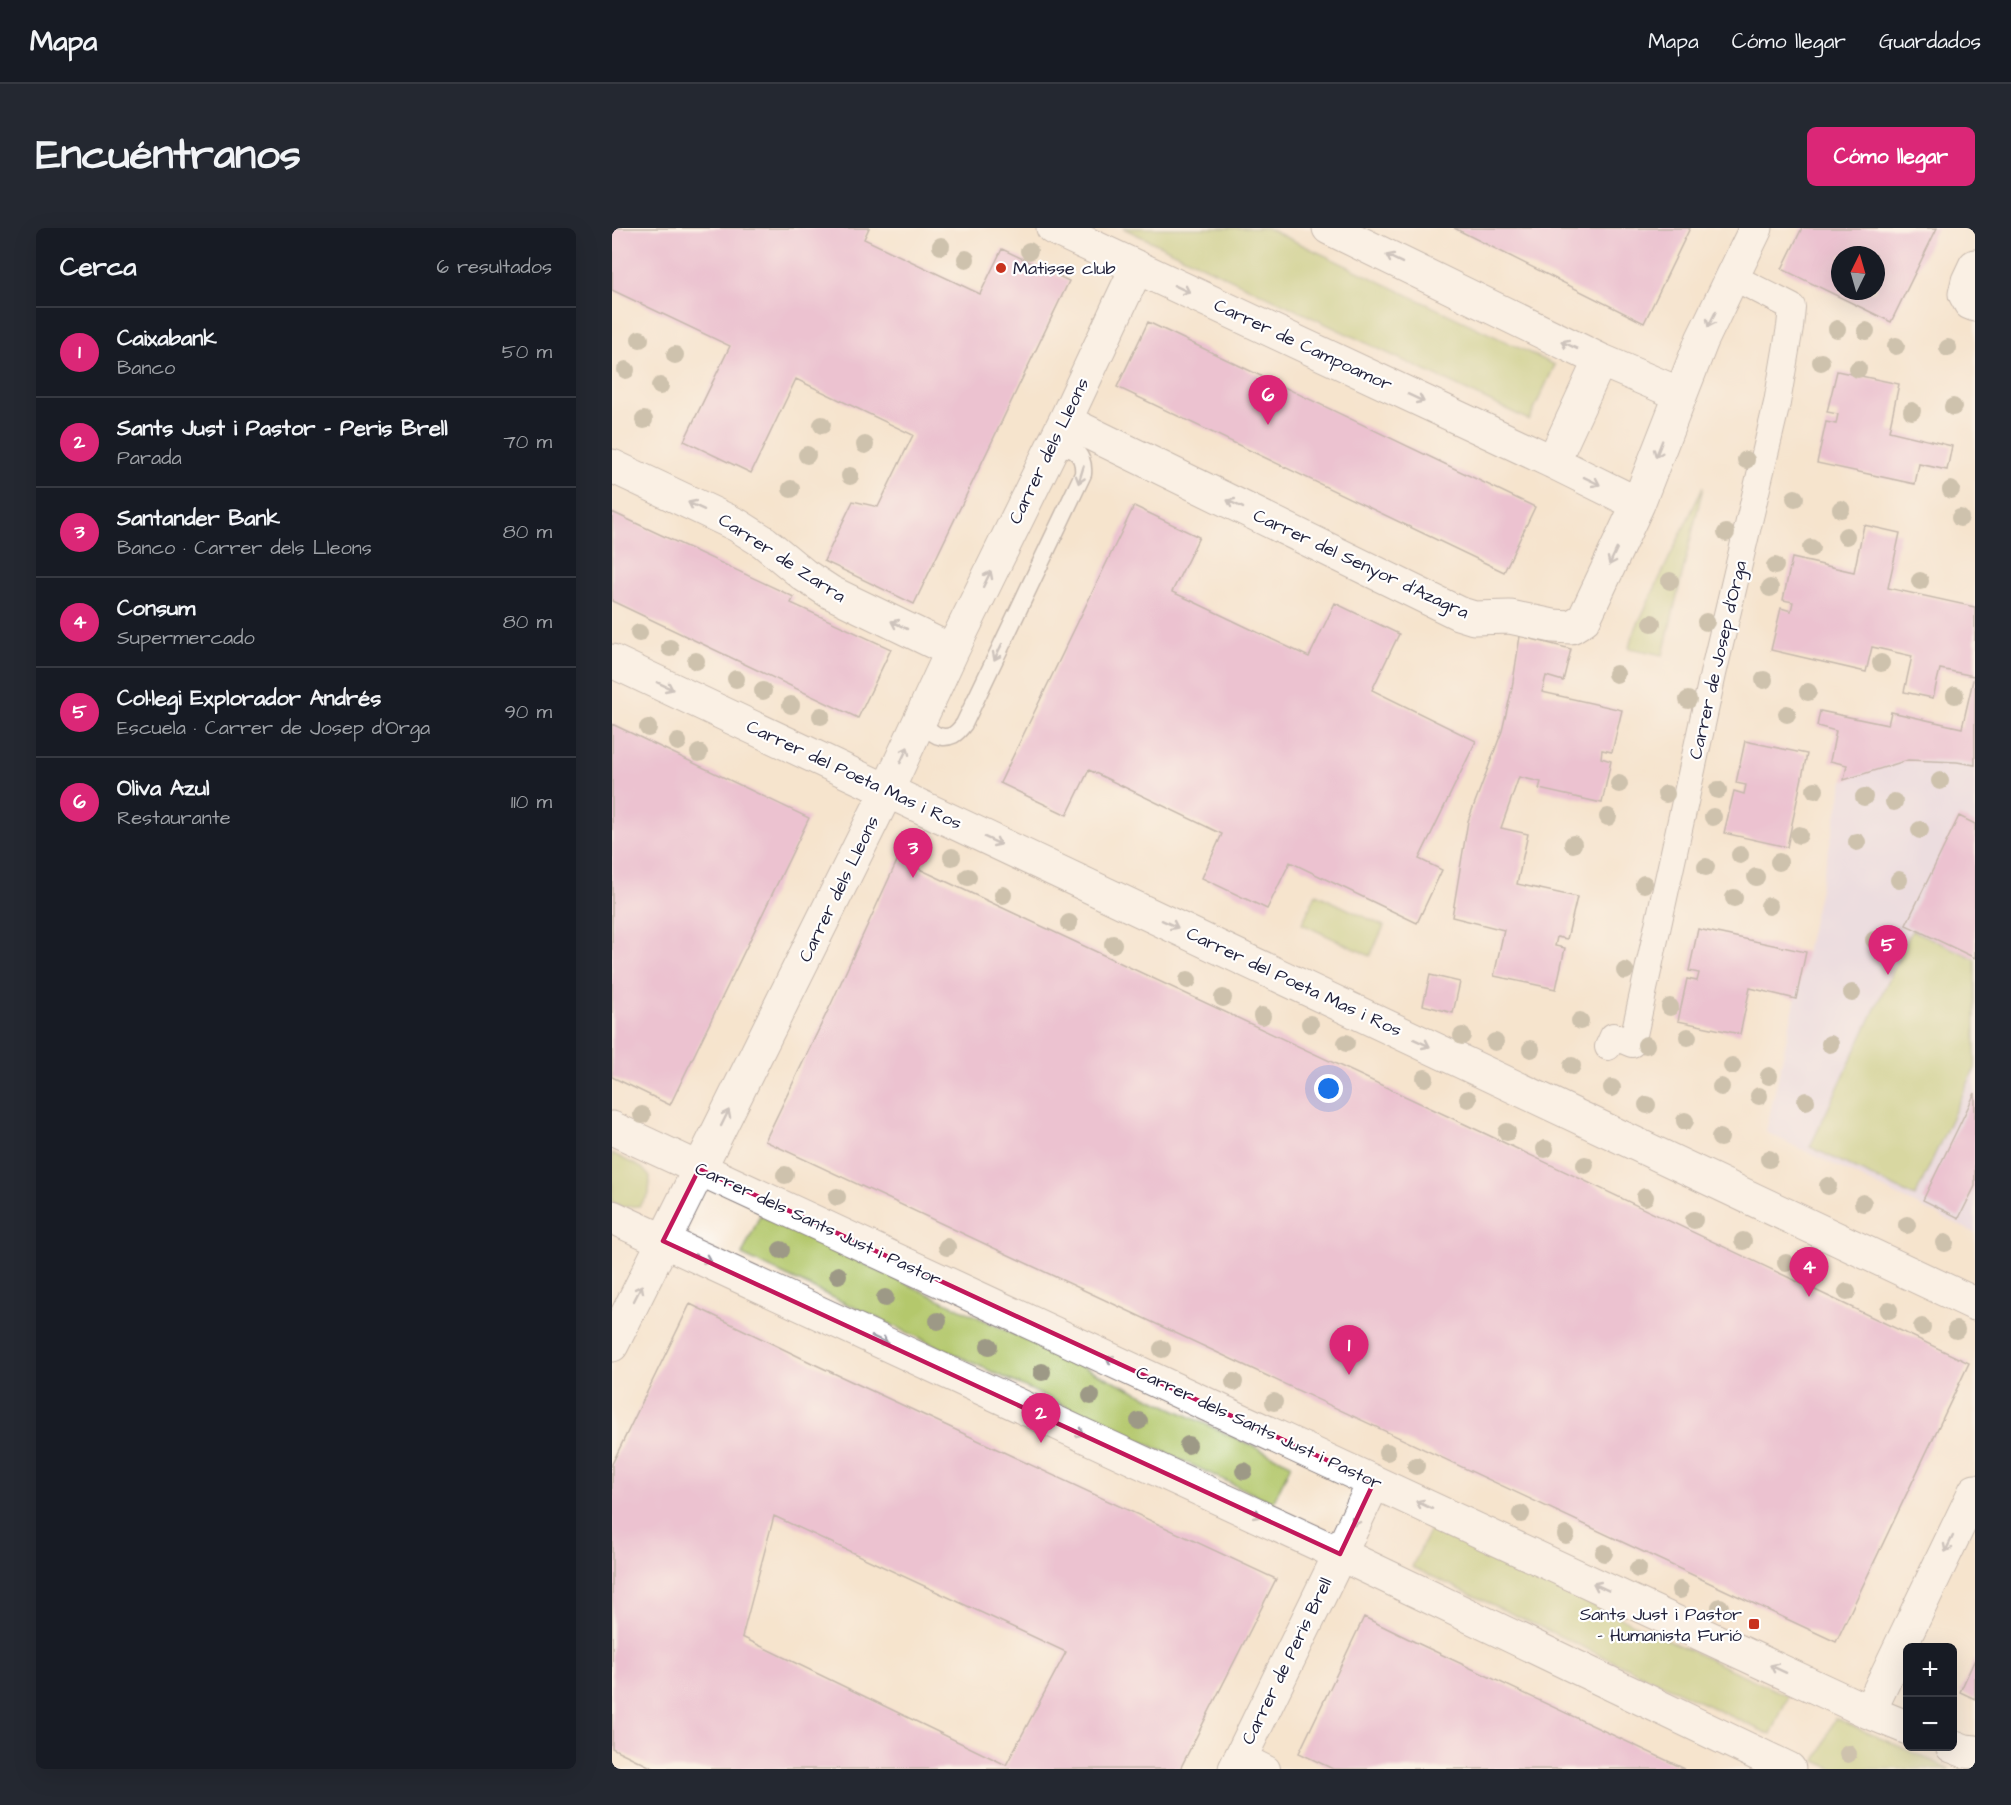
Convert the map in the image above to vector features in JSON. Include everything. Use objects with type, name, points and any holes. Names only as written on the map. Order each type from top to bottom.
[{"type":"street","name":"Carrer de Campoamor","points":[[1053,228],[1638,504]]},
{"type":"street","points":[[1329,228],[1600,360],[1680,394]]},
{"type":"street","points":[[1638,504],[1702,340],[1756,228]]},
{"type":"street","points":[[1975,266],[1965,294],[1970,303],[1975,305]]},
{"type":"street","name":"Carrer dels Lleons","points":[[612,1345],[887,791],[1137,267]]},
{"type":"street","name":"Carrer de Josep d'Orga","points":[[1608,1047],[1613,1036],[1632,1044],[1713,674],[1777,403],[1791,327],[1792,307],[1733,277]]},
{"type":"street","points":[[1553,462],[1600,360]]},
{"type":"street","name":"Carrer del Senyor d'Azagra","points":[[1065,421],[1447,608],[1474,618],[1510,617],[1553,626],[1571,627],[1584,620],[1638,504]]},
{"type":"street","name":"Carrer de Zarra","points":[[612,466],[736,525],[764,542],[804,575],[830,592],[952,651]]},
{"type":"street","name":"Carrer del Poeta Mas i Ros","points":[[612,661],[1975,1304]]},
{"type":"street","name":"Carrer dels Sants Just i Pastor","points":[[612,1128],[1903,1726]]},
{"type":"street","points":[[612,1217],[1340,1554],[1789,1769]]},
{"type":"street","name":"Carrer de Peris Brell","points":[[1248,1765],[1374,1482]]},
{"type":"street","points":[[1869,1712],[1975,1491]]},
{"type":"street","points":[[1957,1748],[1975,1752]]},
{"type":"lane","points":[[927,706],[924,718],[927,727],[934,735],[943,737],[954,735],[964,724],[1083,474],[1084,464],[1080,455],[1072,450],[1056,450],[1047,457]]},
{"type":"highlighted area","points":[[699,1169],[1374,1482],[1340,1554],[663,1241]]},
{"type":"shaded area","points":[[1908,760],[1975,765],[1975,1233],[1766,1132],[1844,780]]},
{"type":"green space","points":[[1123,228],[1267,228],[1555,365],[1529,420]]},
{"type":"green space","points":[[1703,487],[1663,655],[1629,648],[1632,636]]},
{"type":"green space","points":[[1316,894],[1384,926],[1370,956],[1302,924]]},
{"type":"green space","points":[[1912,930],[1975,959],[1975,1068],[1915,1197],[1810,1147]]},
{"type":"green space","points":[[612,1153],[642,1168],[650,1177],[649,1195],[639,1206],[622,1207],[612,1202]]},
{"type":"green space","points":[[760,1215],[1291,1464],[1273,1503],[742,1255]]},
{"type":"green space","points":[[1430,1529],[1788,1696],[1771,1735],[1412,1567]]},
{"type":"green space","points":[[1835,1718],[1903,1748],[1903,1751],[1909,1751],[1950,1769],[1834,1769],[1816,1761]]},
{"type":"building","points":[[612,228],[869,228],[864,239],[980,294],[1002,249],[1069,281],[914,604],[824,561],[853,501],[878,507],[913,435],[796,379],[751,473],[684,441],[730,346],[612,290]]},
{"type":"building","points":[[1454,228],[1690,228],[1644,323]]},
{"type":"building","points":[[1802,228],[1937,228],[1891,322],[1846,300],[1885,300],[1885,246],[1831,246],[1831,293],[1782,269]]},
{"type":"building","points":[[1148,322],[1535,507],[1504,572],[1117,387]]},
{"type":"building","points":[[1837,371],[1899,384],[1889,431],[1952,446],[1947,470],[1919,464],[1915,484],[1817,463],[1826,422],[1836,424],[1838,414],[1827,412]]},
{"type":"building","points":[[1134,506],[1199,537],[1172,592],[1309,657],[1335,603],[1399,634],[1372,690],[1476,741],[1419,859],[1442,870],[1417,923],[1290,862],[1267,909],[1202,878],[1222,834],[1089,770],[1067,815],[1000,783]]},
{"type":"building","points":[[612,512],[794,597],[791,603],[891,649],[858,718],[612,601]]},
{"type":"building","points":[[1864,525],[1900,533],[1888,588],[1975,607],[1975,765],[1908,760],[1844,780],[1847,765],[1830,761],[1836,731],[1817,726],[1820,711],[1888,725],[1891,712],[1962,728],[1974,676],[1940,669],[1933,698],[1904,692],[1912,656],[1872,647],[1866,672],[1771,650],[1781,608],[1791,611],[1793,602],[1783,600],[1792,558],[1854,572]]},
{"type":"building","points":[[1520,636],[1571,649],[1563,681],[1546,676],[1542,692],[1622,710],[1612,752],[1602,750],[1601,758],[1611,761],[1602,803],[1539,789],[1541,782],[1519,777],[1501,828],[1528,834],[1517,884],[1577,897],[1567,939],[1557,937],[1555,946],[1565,948],[1556,989],[1494,976],[1504,930],[1452,917],[1468,821],[1502,731],[1512,688]]},
{"type":"building","points":[[612,724],[809,818],[670,1105],[612,1077]]},
{"type":"building","points":[[1745,741],[1807,754],[1787,847],[1724,833],[1734,791],[1744,794],[1746,785],[1736,783]]},
{"type":"building","points":[[1959,816],[1975,824],[1975,958],[1906,925]]},
{"type":"building","points":[[898,859],[1969,1363],[1836,1642],[765,1141]]},
{"type":"building","points":[[1698,929],[1806,952],[1796,999],[1750,988],[1740,1034],[1678,1021],[1687,979],[1697,981],[1699,973],[1689,971]]},
{"type":"building","points":[[1430,975],[1460,982],[1453,1013],[1423,1005]]},
{"type":"building","points":[[1975,1093],[1975,1186],[1959,1218],[1923,1200]]},
{"type":"building","points":[[690,1304],[1276,1579],[1180,1769],[655,1769],[612,1748],[612,1464]],"holes":[[[774,1516],[1066,1652],[1006,1765],[742,1637]]]},
{"type":"building","points":[[1364,1617],[1685,1769],[1333,1769],[1299,1753]]},
{"type":"building","points":[[1975,1659],[1975,1699],[1960,1692]]},
{"type":"place","name":"Matisse club","points":[[1001,268]]},
{"type":"place","name":"Oliva Azul","points":[[1268,425]]},
{"type":"place","name":"Santander Bank","points":[[913,878]]},
{"type":"place","name":"Col·legi Explorador Andrés","points":[[1888,975]]},
{"type":"place","name":"Consum","points":[[1809,1297]]},
{"type":"place","name":"Caixabank","points":[[1349,1375]]},
{"type":"place","name":"Sants Just i Pastor - Peris Brell","points":[[1041,1443]]},
{"type":"place","name":"Sants Just i Pastor - Humanista Furió","points":[[1754,1624]]}]
